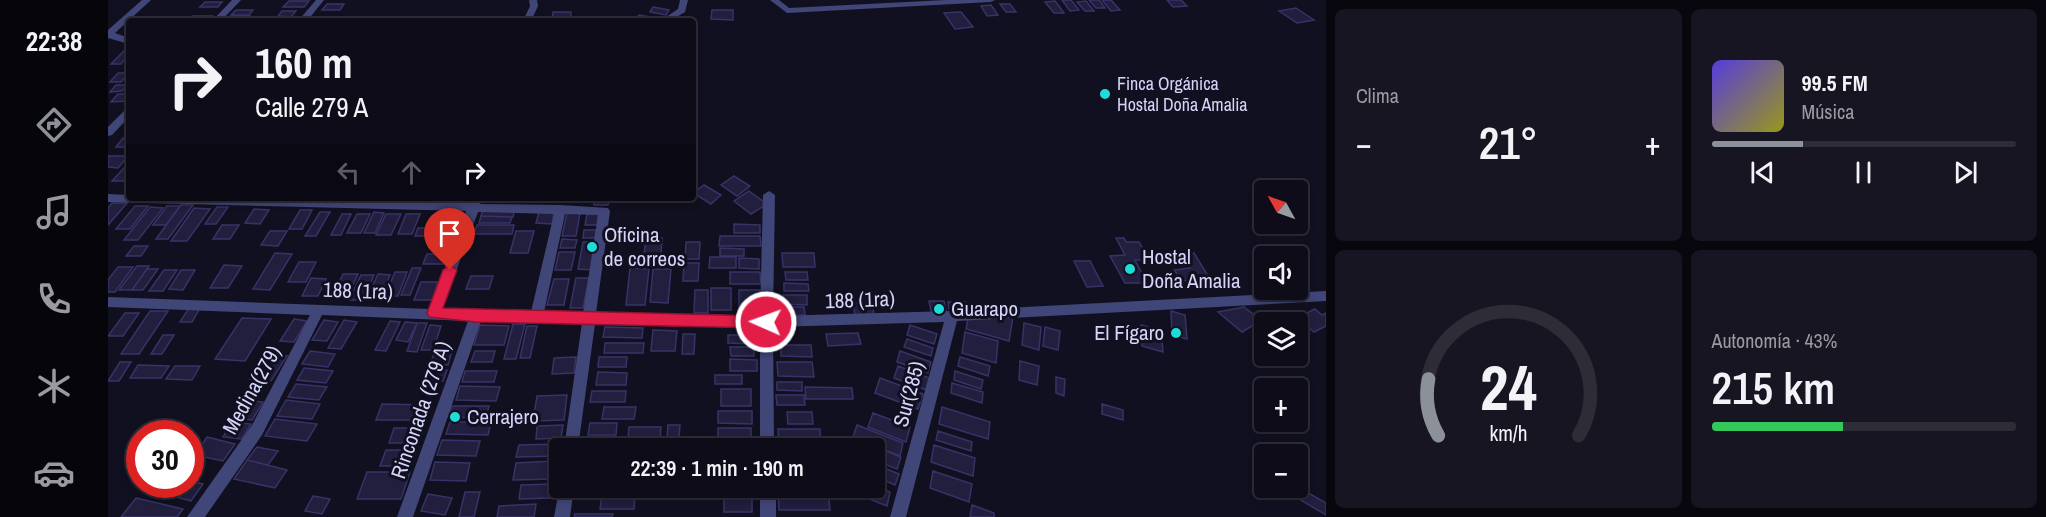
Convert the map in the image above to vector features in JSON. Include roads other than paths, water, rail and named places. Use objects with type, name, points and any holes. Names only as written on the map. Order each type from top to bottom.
[{"type":"street","points":[[127,18],[147,0]]},
{"type":"street","points":[[219,18],[237,0]]},
{"type":"street","points":[[305,18],[320,0]]},
{"type":"street","points":[[528,18],[534,6],[533,0]]},
{"type":"street","points":[[669,18],[682,10],[684,0]]},
{"type":"street","points":[[774,0],[788,11],[991,0]]},
{"type":"street","points":[[108,35],[126,19]]},
{"type":"street","points":[[108,35],[126,40]]},
{"type":"street","points":[[108,133],[126,116]]},
{"type":"street","points":[[767,438],[766,322],[769,195]]},
{"type":"street","points":[[108,198],[126,198]]},
{"type":"street","points":[[383,201],[475,202],[604,210],[572,438]]},
{"type":"street","points":[[434,313],[475,202]]},
{"type":"street","points":[[536,317],[561,209]]},
{"type":"street","name":"188 (1ra)","points":[[108,303],[476,316],[766,322],[952,316],[1326,296]]},
{"type":"street","name":"Medina(279)","points":[[195,517],[257,430],[319,309]]},
{"type":"street","name":"Rinconada (279 A)","points":[[405,517],[476,316]]},
{"type":"street","name":"Sur(285)","points":[[898,517],[952,316]]},
{"type":"street","points":[[562,517],[565,498]]},
{"type":"street","points":[[768,498],[768,517]]},
{"type":"place","name":"Finca Orgánica Hostal Doña Amalia","points":[[1105,94]]},
{"type":"place","name":"Oficina de correos","points":[[592,247]]},
{"type":"place","name":"Hostal Doña Amalia","points":[[1130,269]]},
{"type":"place","name":"Guarapo","points":[[939,309]]},
{"type":"place","name":"El Fígaro","points":[[1176,333]]},
{"type":"place","name":"Cerrajero","points":[[455,417]]}]
